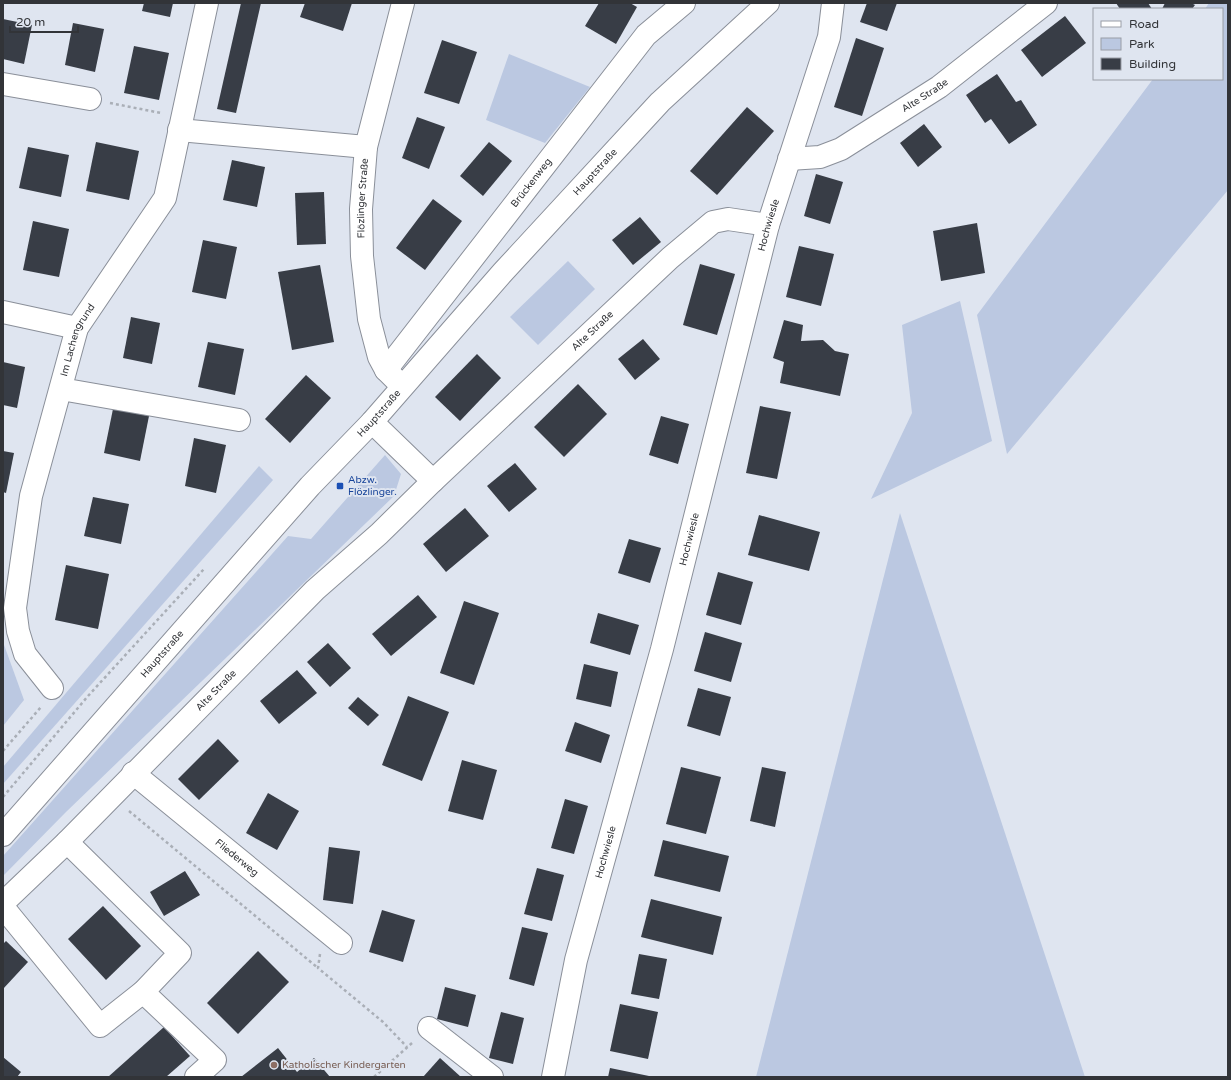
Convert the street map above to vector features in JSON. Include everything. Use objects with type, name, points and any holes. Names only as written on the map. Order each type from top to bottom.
[{"type":"street","name":"Im Lachengrund","points":[[52,688],[25,654],[18,631],[15,608],[31,496],[77,328],[165,198],[207,3]]},
{"type":"street","name":"Flözlinger Straße","points":[[403,3],[366,147],[361,209],[362,256],[369,319],[379,357],[386,370],[403,386]]},
{"type":"street","name":"Brückenweg","points":[[386,370],[646,35],[684,3]]},
{"type":"street","name":"Hauptstraße","points":[[3,835],[310,486],[372,422],[503,272],[660,102],[768,3]]},
{"type":"street","name":"Hochwiesle","points":[[553,1077],[576,960],[662,649],[768,225],[829,37],[833,3]]},
{"type":"street","name":"Alte Straße","points":[[789,159],[820,157],[841,149],[939,87],[1046,3]]},
{"type":"street","points":[[3,84],[90,99]]},
{"type":"street","points":[[181,124],[366,147]]},
{"type":"street","name":"Alte Straße","points":[[3,903],[67,842],[133,773],[315,590],[379,534],[433,481],[670,258],[713,222],[728,219],[768,225]]},
{"type":"street","points":[[3,312],[77,328]]},
{"type":"street","points":[[60,389],[239,420]]},
{"type":"street","points":[[372,422],[433,481]]},
{"type":"street","name":"Fliederweg","points":[[133,773],[341,943]]},
{"type":"street","points":[[3,907],[100,1026],[143,992],[180,953],[67,842]]},
{"type":"street","points":[[143,992],[214,1060],[196,1077]]},
{"type":"street","points":[[429,1028],[492,1077]]},
{"type":"path","points":[[90,99],[181,124]]},
{"type":"path","points":[[3,751],[45,702],[52,688]]},
{"type":"path","points":[[111,796],[383,1022],[407,1047]]},
{"type":"path","points":[[318,968],[324,929]]},
{"type":"path","points":[[374,1077],[429,1028]]},
{"type":"green space","points":[[1209,3],[1228,3],[1228,190],[1007,454],[977,315],[1152,80],[1223,80],[1223,8],[1206,8]]},
{"type":"green space","points":[[509,54],[590,87],[545,143],[486,120]]},
{"type":"green space","points":[[568,261],[595,289],[538,345],[510,317]]},
{"type":"green space","points":[[960,301],[992,441],[871,499],[912,413],[902,325]]},
{"type":"green space","points":[[385,455],[401,474],[394,496],[66,812],[3,876],[3,856],[288,536],[311,539]]},
{"type":"green space","points":[[259,466],[273,480],[3,784],[3,767]]},
{"type":"green space","points":[[900,513],[1085,1077],[756,1077]]},
{"type":"green space","points":[[3,642],[24,700],[3,726]]},
{"type":"building","points":[[144,3],[173,3],[170,17],[142,11]]},
{"type":"building","points":[[241,3],[261,3],[236,113],[217,109]]},
{"type":"building","points":[[305,3],[352,3],[343,31],[300,17]]},
{"type":"building","points":[[599,3],[630,3],[637,7],[616,44],[585,26]]},
{"type":"building","points":[[867,3],[897,3],[887,31],[860,22]]},
{"type":"building","points":[[1116,3],[1148,3],[1151,8],[1119,8]]},
{"type":"building","points":[[1165,3],[1191,3],[1195,5],[1193,8],[1162,8]]},
{"type":"building","points":[[1065,16],[1086,43],[1042,77],[1021,50]]},
{"type":"building","points":[[3,19],[32,25],[24,64],[3,59]]},
{"type":"building","points":[[73,23],[104,29],[95,72],[65,65]]},
{"type":"building","points":[[856,38],[884,48],[862,116],[834,107]]},
{"type":"building","points":[[442,40],[477,52],[459,104],[424,93]]},
{"type":"building","points":[[134,46],[169,53],[159,100],[124,93]]},
{"type":"building","points":[[997,74],[1016,102],[1021,100],[1037,125],[1009,144],[991,119],[985,123],[966,95]]},
{"type":"building","points":[[747,107],[774,131],[717,195],[690,171]]},
{"type":"building","points":[[417,117],[445,127],[429,169],[402,158]]},
{"type":"building","points":[[924,124],[942,147],[918,167],[900,143]]},
{"type":"building","points":[[96,142],[139,151],[129,200],[86,191]]},
{"type":"building","points":[[489,142],[512,161],[483,196],[460,176]]},
{"type":"building","points":[[28,147],[69,155],[61,197],[19,188]]},
{"type":"building","points":[[232,160],[265,167],[257,207],[223,200]]},
{"type":"building","points":[[816,174],[843,182],[830,224],[804,216]]},
{"type":"building","points":[[324,192],[326,244],[297,245],[295,193]]},
{"type":"building","points":[[433,199],[462,221],[425,270],[396,248]]},
{"type":"building","points":[[640,217],[661,242],[633,265],[612,240]]},
{"type":"building","points":[[33,221],[69,229],[59,277],[23,270]]},
{"type":"building","points":[[977,223],[985,273],[941,281],[933,231]]},
{"type":"building","points":[[203,240],[237,247],[226,299],[192,292]]},
{"type":"building","points":[[799,246],[834,254],[821,306],[786,297]]},
{"type":"building","points":[[700,264],[735,274],[717,335],[683,325]]},
{"type":"building","points":[[320,265],[334,342],[292,350],[278,272]]},
{"type":"building","points":[[131,317],[160,323],[152,364],[123,358]]},
{"type":"building","points":[[784,320],[803,325],[801,341],[823,340],[835,351],[849,354],[840,396],[780,383],[784,362],[773,358]]},
{"type":"building","points":[[643,339],[660,359],[635,380],[618,359]]},
{"type":"building","points":[[208,342],[244,349],[235,395],[198,387]]},
{"type":"building","points":[[477,354],[501,378],[460,421],[435,397]]},
{"type":"building","points":[[3,362],[25,367],[17,408],[3,405]]},
{"type":"building","points":[[306,375],[331,398],[290,443],[265,419]]},
{"type":"building","points":[[578,384],[607,414],[564,457],[534,427]]},
{"type":"building","points":[[760,406],[791,412],[777,479],[746,473]]},
{"type":"building","points":[[113,409],[149,416],[140,461],[104,453]]},
{"type":"building","points":[[661,416],[689,424],[678,464],[649,455]]},
{"type":"building","points":[[194,438],[226,445],[216,493],[185,486]]},
{"type":"building","points":[[3,451],[14,453],[6,493],[3,492]]},
{"type":"building","points":[[515,463],[537,489],[509,512],[487,486]]},
{"type":"building","points":[[93,497],[129,504],[121,544],[84,536]]},
{"type":"building","points":[[465,508],[489,536],[446,572],[423,544]]},
{"type":"building","points":[[759,515],[820,532],[809,571],[748,555]]},
{"type":"building","points":[[629,539],[661,548],[650,583],[618,573]]},
{"type":"building","points":[[66,565],[109,574],[98,629],[55,620]]},
{"type":"building","points":[[718,572],[753,582],[741,625],[706,615]]},
{"type":"building","points":[[418,595],[437,617],[391,656],[372,634]]},
{"type":"building","points":[[464,601],[499,613],[474,685],[440,673]]},
{"type":"building","points":[[598,613],[639,625],[630,655],[590,643]]},
{"type":"building","points":[[705,632],[742,643],[731,682],[694,671]]},
{"type":"building","points":[[328,643],[351,668],[330,687],[307,662]]},
{"type":"building","points":[[584,664],[618,672],[611,707],[576,699]]},
{"type":"building","points":[[297,670],[317,693],[279,724],[260,701]]},
{"type":"building","points":[[698,688],[731,697],[720,736],[687,726]]},
{"type":"building","points":[[408,696],[449,712],[422,781],[382,765]]},
{"type":"building","points":[[358,697],[379,715],[368,726],[348,708]]},
{"type":"building","points":[[575,722],[610,735],[601,763],[565,751]]},
{"type":"building","points":[[218,739],[239,761],[199,800],[178,779]]},
{"type":"building","points":[[462,760],[497,770],[483,820],[448,811]]},
{"type":"building","points":[[681,767],[721,777],[706,834],[666,824]]},
{"type":"building","points":[[762,767],[786,772],[775,827],[750,821]]},
{"type":"building","points":[[268,793],[299,811],[277,850],[246,833]]},
{"type":"building","points":[[565,799],[588,806],[574,854],[551,848]]},
{"type":"building","points":[[663,840],[729,856],[720,892],[654,876]]},
{"type":"building","points":[[329,847],[360,851],[353,904],[323,900]]},
{"type":"building","points":[[537,868],[564,875],[552,921],[524,914]]},
{"type":"building","points":[[185,871],[200,895],[164,916],[150,892]]},
{"type":"building","points":[[651,899],[722,917],[713,955],[641,937]]},
{"type":"building","points":[[103,906],[141,946],[106,980],[68,939]]},
{"type":"building","points":[[382,910],[415,920],[403,962],[369,952]]},
{"type":"building","points":[[522,927],[548,933],[534,986],[509,979]]},
{"type":"building","points":[[6,941],[28,962],[3,989],[3,944]]},
{"type":"building","points":[[258,951],[289,982],[238,1034],[207,1003]]},
{"type":"building","points":[[639,954],[667,959],[659,999],[631,994]]},
{"type":"building","points":[[445,987],[476,995],[468,1027],[437,1019]]},
{"type":"building","points":[[620,1004],[658,1012],[648,1059],[610,1051]]},
{"type":"building","points":[[501,1012],[524,1018],[513,1064],[489,1058]]},
{"type":"building","points":[[164,1027],[190,1056],[166,1077],[108,1077]]},
{"type":"building","name":"Katholischer Kindergarten","points":[[278,1048],[297,1072],[314,1058],[330,1077],[241,1077]]},
{"type":"building","points":[[3,1057],[21,1072],[17,1077],[3,1077]]},
{"type":"building","points":[[440,1058],[461,1077],[423,1077]]},
{"type":"building","points":[[610,1068],[649,1076],[649,1077],[608,1077]]},
{"type":"place","name":"Abzw. Flözlinger.","points":[[340,486]]},
{"type":"place","name":"Katholischer Kindergarten","points":[[274,1065]]}]
